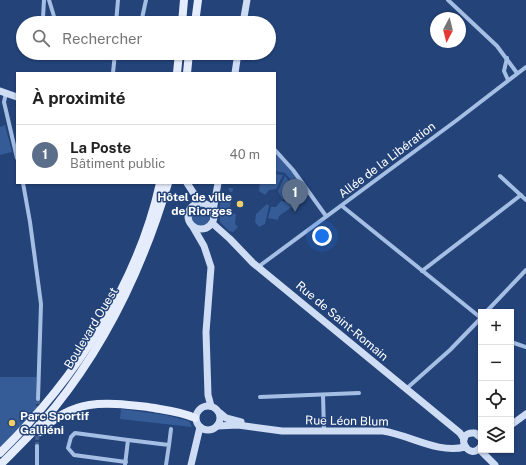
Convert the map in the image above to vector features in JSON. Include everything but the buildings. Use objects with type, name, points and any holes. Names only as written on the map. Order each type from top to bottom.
[{"type":"main road","points":[[183,16],[184,0]]},
{"type":"main road","points":[[192,16],[193,0]]},
{"type":"main road","points":[[196,16],[198,0]]},
{"type":"main road","points":[[177,72],[178,60]]},
{"type":"main road","points":[[187,72],[188,60]]},
{"type":"main road","name":"Boulevard Ouest","points":[[0,453],[31,421],[53,395],[103,322],[134,260],[160,184]]},
{"type":"main road","name":"Boulevard Ouest","points":[[0,465],[24,441],[61,399],[84,367],[115,316],[143,258],[168,184]]},
{"type":"main road","points":[[24,441],[36,435],[52,420],[65,412],[93,403],[115,403],[165,410],[195,418]]},
{"type":"street","points":[[43,16],[44,0]]},
{"type":"street","points":[[49,0],[54,16]]},
{"type":"street","points":[[117,16],[118,0]]},
{"type":"street","points":[[143,16],[146,0]]},
{"type":"street","points":[[245,16],[247,0]]},
{"type":"street","points":[[448,0],[498,46],[517,73]]},
{"type":"street","points":[[506,58],[504,71],[508,80]]},
{"type":"street","points":[[113,72],[114,60]]},
{"type":"street","points":[[235,72],[237,60]]},
{"type":"street","name":"Allée de la Libération","points":[[258,267],[326,216],[342,206],[526,67]]},
{"type":"street","points":[[16,97],[3,92],[16,154]]},
{"type":"street","points":[[276,151],[294,170],[326,216]]},
{"type":"street","points":[[500,176],[526,200]]},
{"type":"street","points":[[23,184],[41,304],[38,399]]},
{"type":"street","points":[[204,246],[205,229],[212,223],[218,184]]},
{"type":"street","points":[[189,186],[203,203],[213,211]]},
{"type":"street","points":[[189,186],[192,206]]},
{"type":"street","points":[[422,271],[521,195]]},
{"type":"street","points":[[209,405],[199,409],[195,418],[203,429],[210,430],[217,426],[220,419],[220,413],[209,405],[208,395],[206,332],[210,267],[204,246],[187,217],[192,206],[203,203],[216,196]]},
{"type":"street","points":[[342,206],[478,316]]},
{"type":"street","name":"Rue de Saint-Romain","points":[[212,223],[258,267],[464,436]]},
{"type":"street","points":[[193,227],[205,229]]},
{"type":"street","points":[[489,309],[526,270]]},
{"type":"street","points":[[406,389],[450,350],[478,321]]},
{"type":"street","points":[[514,343],[526,347]]},
{"type":"street","points":[[260,397],[360,393]]},
{"type":"street","points":[[323,395],[324,430]]},
{"type":"street","name":"Rue Léon Blum","points":[[220,413],[226,418],[250,426]]},
{"type":"street","points":[[514,423],[526,414]]},
{"type":"street","name":"Rue Léon Blum","points":[[217,426],[250,426],[273,430],[383,431],[398,433],[430,445],[446,448],[465,447],[473,451],[478,449]]},
{"type":"street","points":[[166,465],[171,429]]},
{"type":"street","points":[[192,465],[203,429]]},
{"type":"street","points":[[128,440],[126,463],[74,455],[68,448],[71,437],[75,433],[169,445]]},
{"type":"street","points":[[465,447],[464,436],[475,433],[478,436]]},
{"type":"street","points":[[37,446],[37,465]]},
{"type":"street","points":[[484,453],[495,465]]},
{"type":"shaded area","points":[[5,125],[12,152],[0,155],[0,127]]},
{"type":"shaded area","points":[[276,153],[293,170],[307,191],[303,194],[285,173],[276,171]]},
{"type":"shaded area","points":[[276,174],[283,175],[276,189],[269,190],[265,195],[259,191],[260,184],[276,184]]},
{"type":"shaded area","points":[[285,176],[304,200],[301,203],[282,199],[278,191]]},
{"type":"shaded area","points":[[228,188],[233,188],[232,194],[232,192],[230,192]]},
{"type":"shaded area","points":[[232,195],[229,213],[236,214],[235,224],[238,227],[233,232],[229,231],[220,222],[220,202]]},
{"type":"shaded area","points":[[281,201],[296,204],[279,216],[278,220],[268,218],[271,207],[276,207]]},
{"type":"shaded area","points":[[267,204],[269,206],[265,224],[259,227],[255,222],[256,214]]},
{"type":"shaded area","points":[[200,207],[207,210],[210,217],[207,224],[200,227],[193,224],[190,217],[193,210]]},
{"type":"shaded area","name":"Parc Sportif Galliéni","points":[[0,377],[36,377],[36,411],[0,449]]},
{"type":"shaded area","points":[[121,409],[165,415],[189,421],[192,427],[120,419]]},
{"type":"tunnel","points":[[37,446],[38,399]]},
{"type":"place","name":"Hôtel de ville de Riorges","points":[[240,204]]},
{"type":"place","name":"La Poste","points":[[295,212]]},
{"type":"place","name":"Parc Sportif Galliéni","points":[[12,423]]}]
